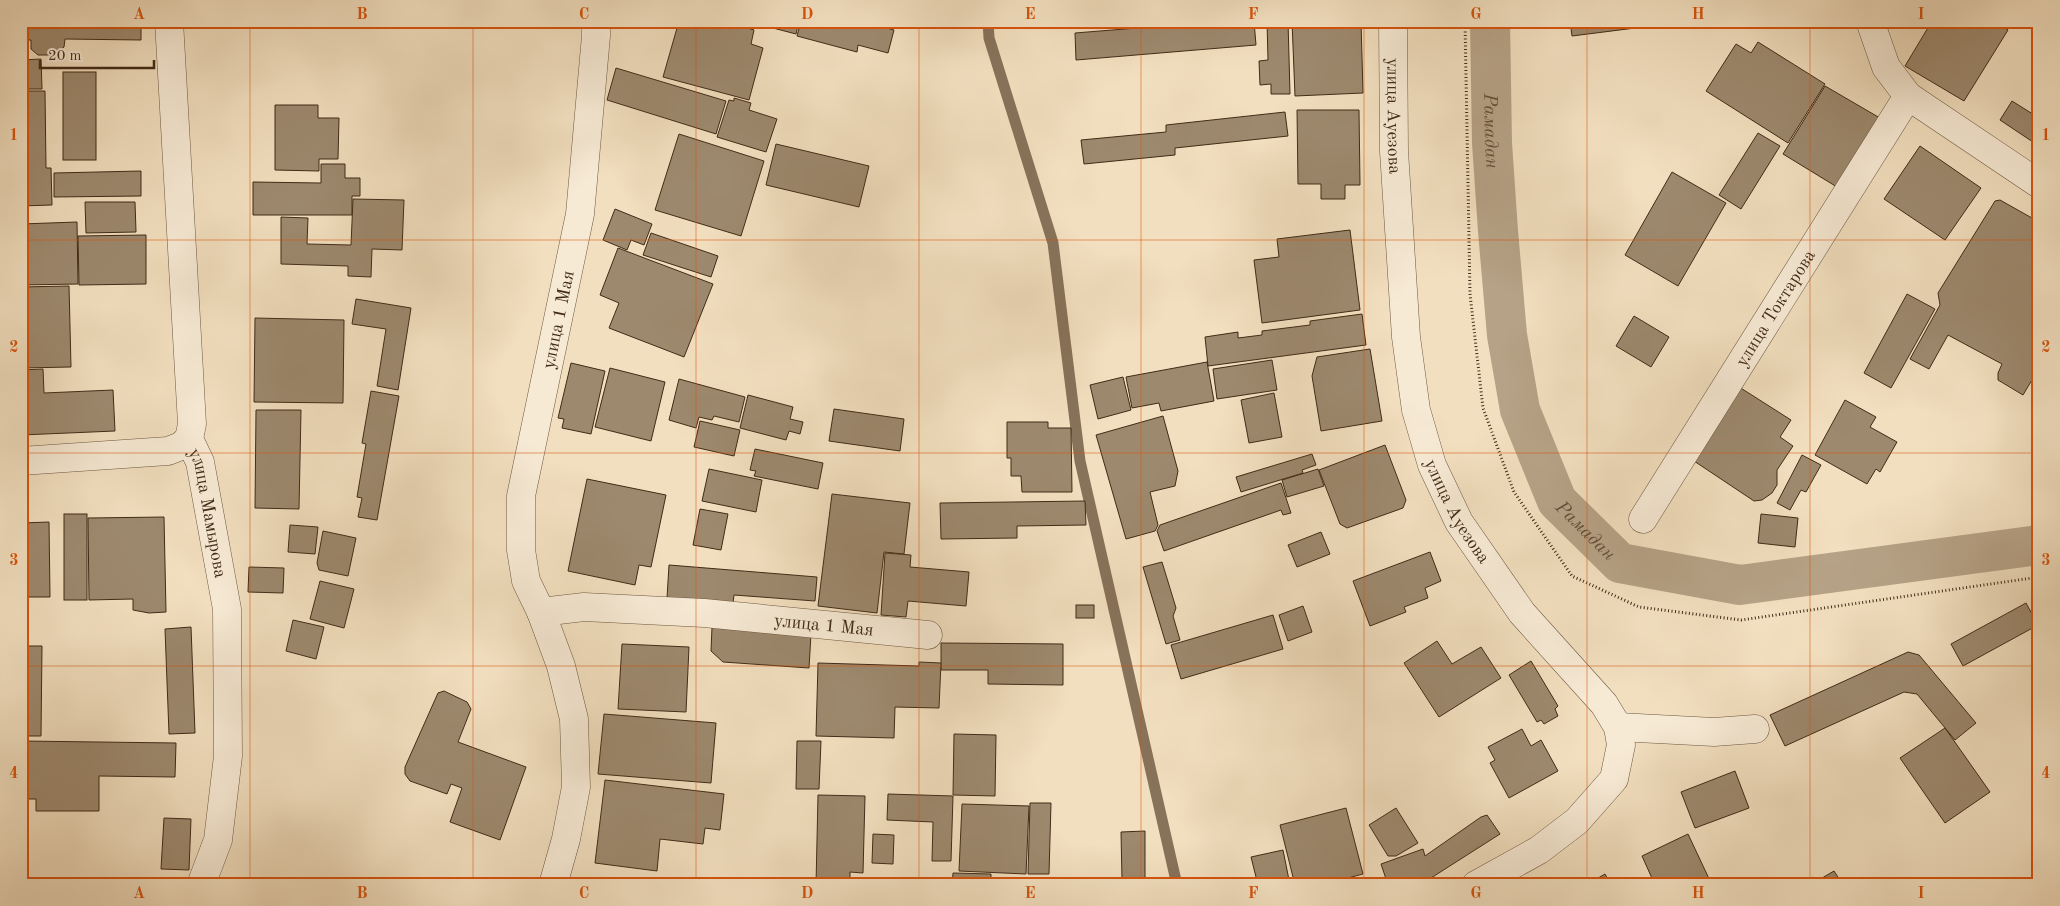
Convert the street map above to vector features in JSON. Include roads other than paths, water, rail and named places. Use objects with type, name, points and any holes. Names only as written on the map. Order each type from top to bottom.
[{"type":"street","name":"улица Мамырова","points":[[169,21],[192,424],[188,439],[200,462],[227,609],[228,756],[218,840],[201,885]]},
{"type":"street","name":"улица 1 Мая","points":[[553,885],[566,839],[576,787],[574,719],[561,666],[541,612],[526,581],[520,550],[520,496],[580,214],[595,54],[596,21]]},
{"type":"street","name":"улица Ауезова","points":[[1393,21],[1394,151],[1406,337],[1416,410],[1432,465],[1459,522],[1522,613],[1604,704],[1618,727],[1622,745],[1614,779],[1577,822],[1539,850],[1476,885]]},
{"type":"street","points":[[1870,21],[1886,67],[1908,96],[2039,184]]},
{"type":"street","name":"улица Токтарова","points":[[1643,520],[1908,96]]},
{"type":"street","points":[[21,461],[168,451],[181,446],[188,439]]},
{"type":"street","name":"улица 1 Мая","points":[[541,612],[584,607],[704,613],[928,636]]},
{"type":"street","points":[[1618,727],[1714,732],[1755,729]]},
{"type":"waterway","points":[[988,21],[989,38],[1053,243],[1080,461],[1177,885]]},
{"type":"waterway","name":"Рамадан","points":[[1490,21],[1492,143],[1498,231],[1507,335],[1520,410],[1557,501],[1620,563],[1740,585],[2039,545]]}]
